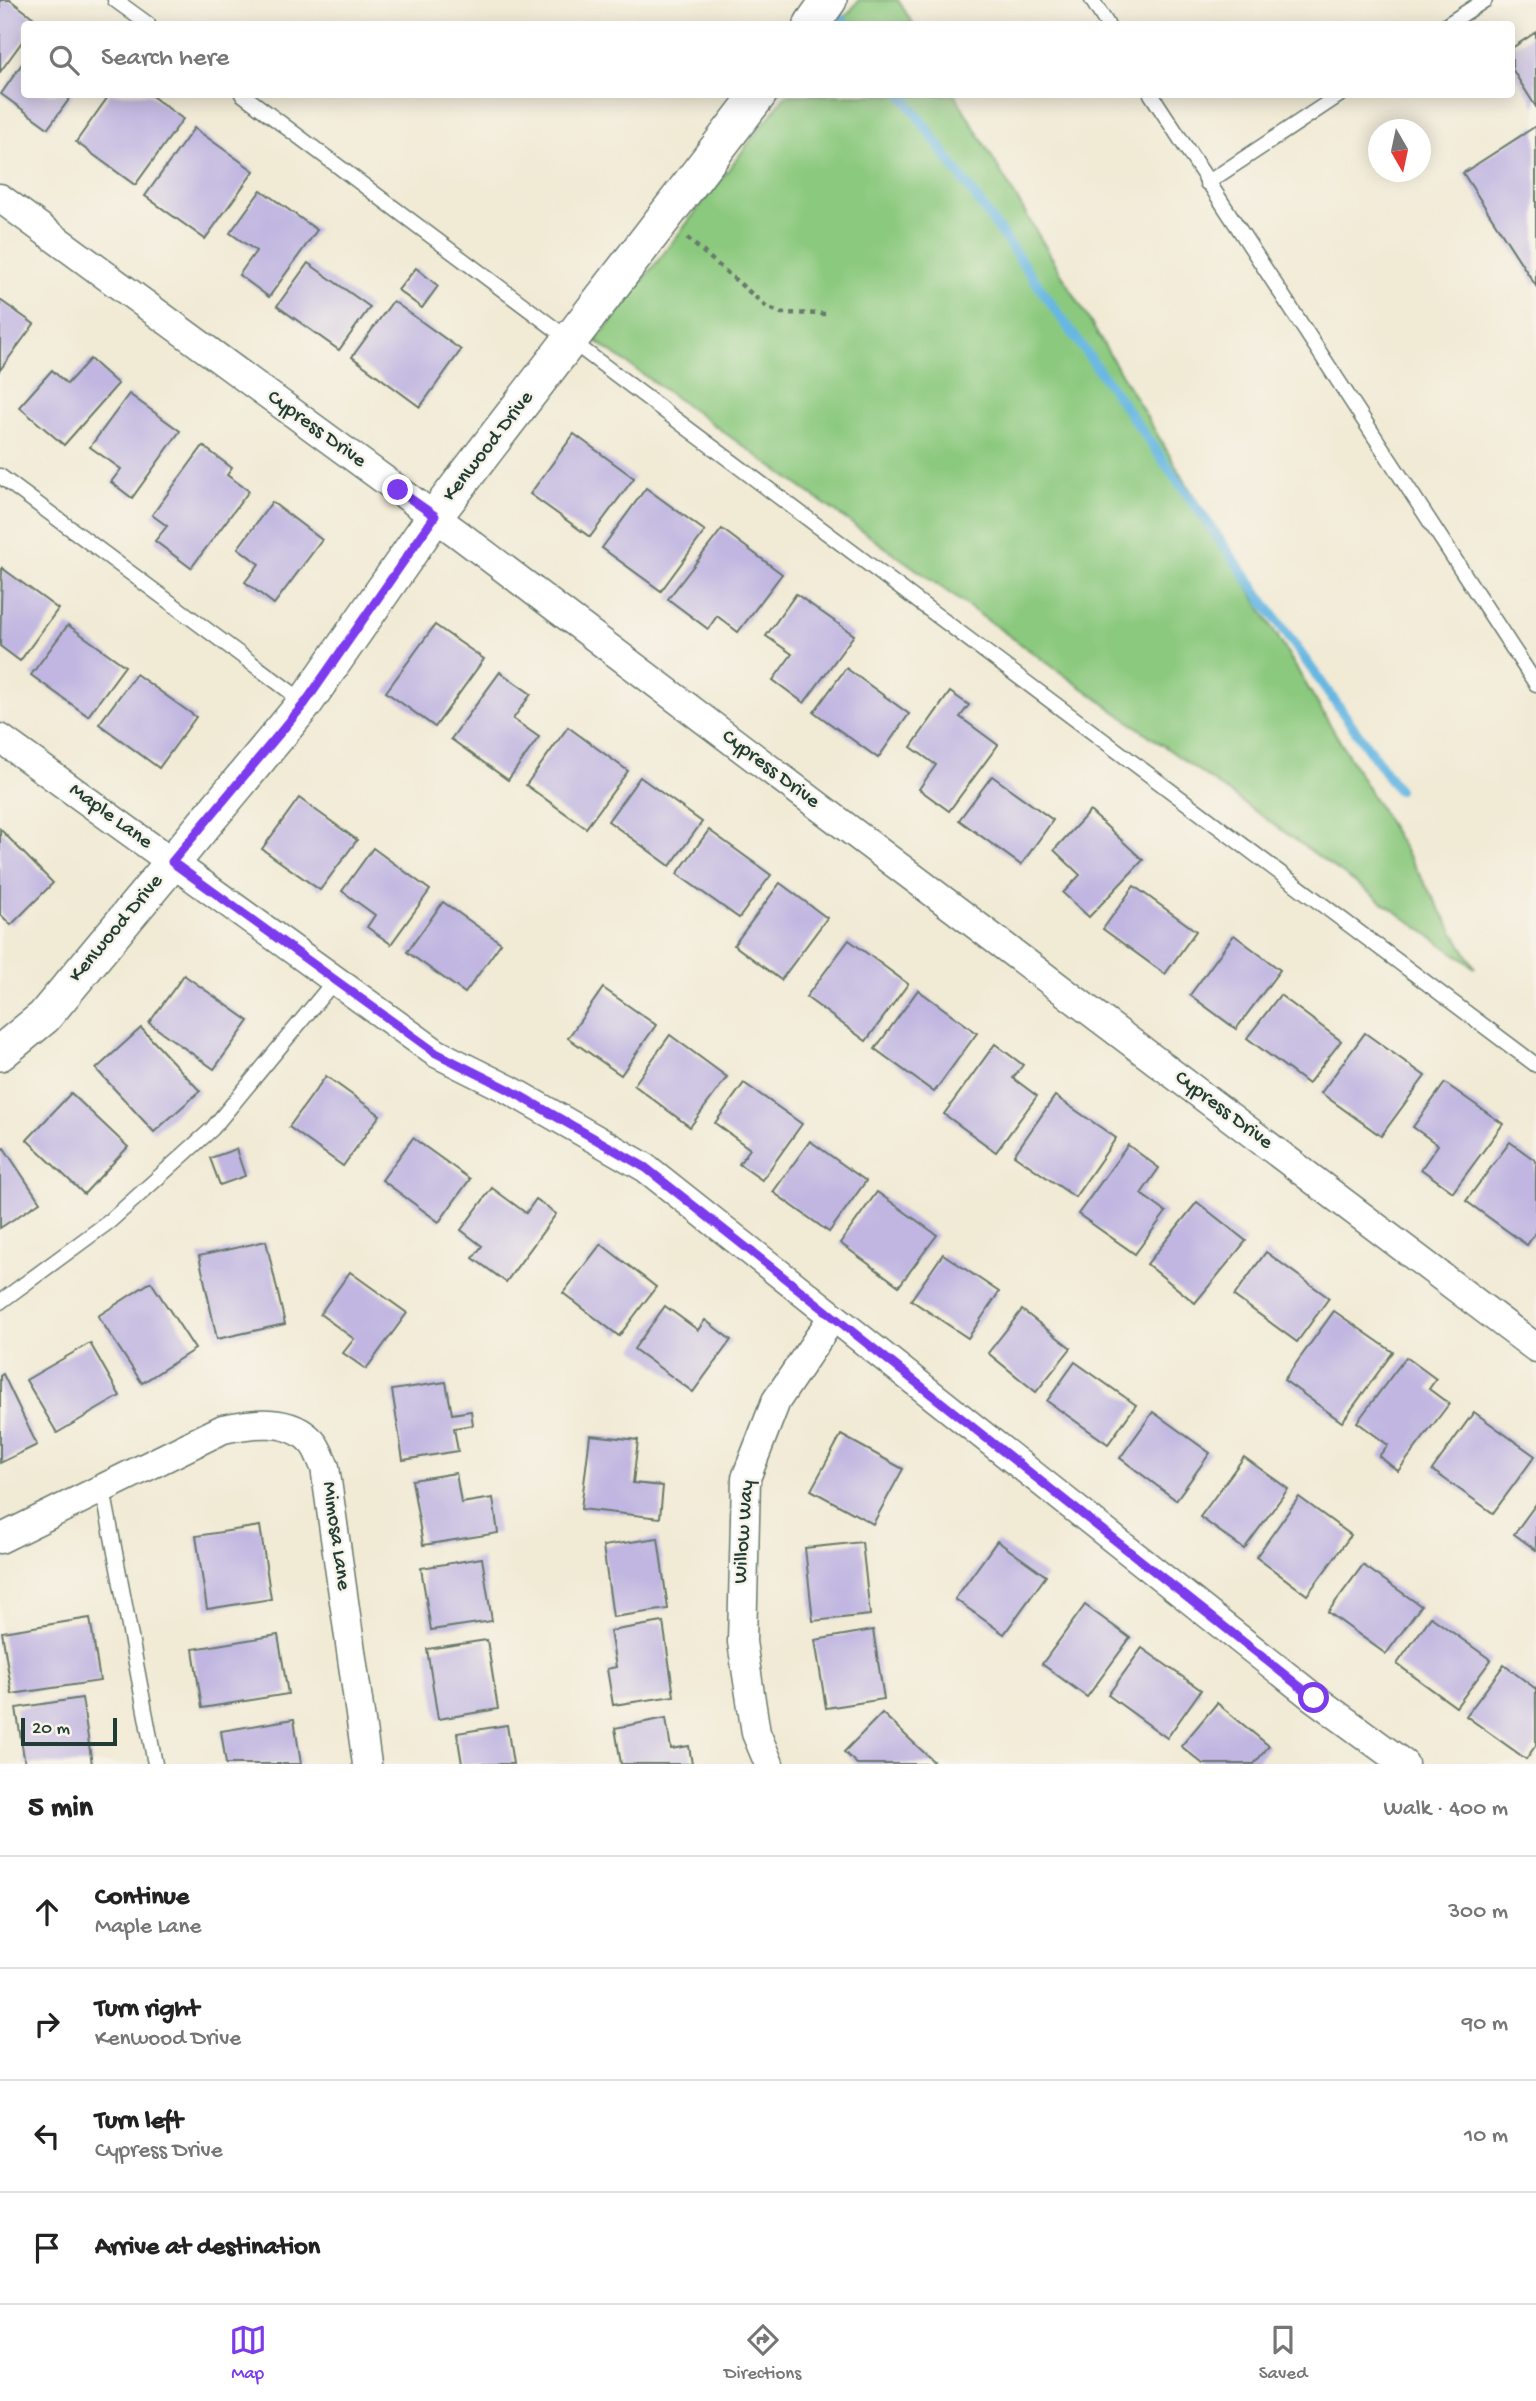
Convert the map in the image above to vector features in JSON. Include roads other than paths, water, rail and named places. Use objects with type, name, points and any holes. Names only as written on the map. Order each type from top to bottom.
[{"type":"street","points":[[814,21],[829,0]]},
{"type":"street","name":"Kenwood Drive","points":[[0,1053],[44,1017],[305,703],[435,516],[756,98]]},
{"type":"street","name":"Cypress Drive","points":[[0,198],[435,516],[1536,1348]]},
{"type":"street","name":"Maple Lane","points":[[0,738],[436,1053],[508,1089],[646,1168],[1303,1689],[1404,1764]]},
{"type":"street","name":"Willow Way","points":[[769,1764],[756,1732],[742,1642],[746,1478],[776,1401],[832,1318]]},
{"type":"street","name":"Mimosa Lane","points":[[0,1539],[223,1429],[257,1421],[292,1430],[312,1442],[325,1467],[367,1764]]},
{"type":"lane","points":[[115,0],[144,21]]},
{"type":"lane","points":[[1092,0],[1105,21]]},
{"type":"lane","points":[[1453,21],[1485,0]]},
{"type":"lane","points":[[247,98],[1536,1065]]},
{"type":"lane","points":[[1154,98],[1536,684]]},
{"type":"lane","points":[[1207,183],[1335,98]]},
{"type":"lane","points":[[0,476],[305,703]]},
{"type":"lane","points":[[0,1302],[110,1221],[212,1129],[335,980]]},
{"type":"lane","points":[[103,1489],[155,1764]]},
{"type":"waterway","points":[[830,8],[843,21]]},
{"type":"waterway","points":[[905,98],[1398,790]]}]
